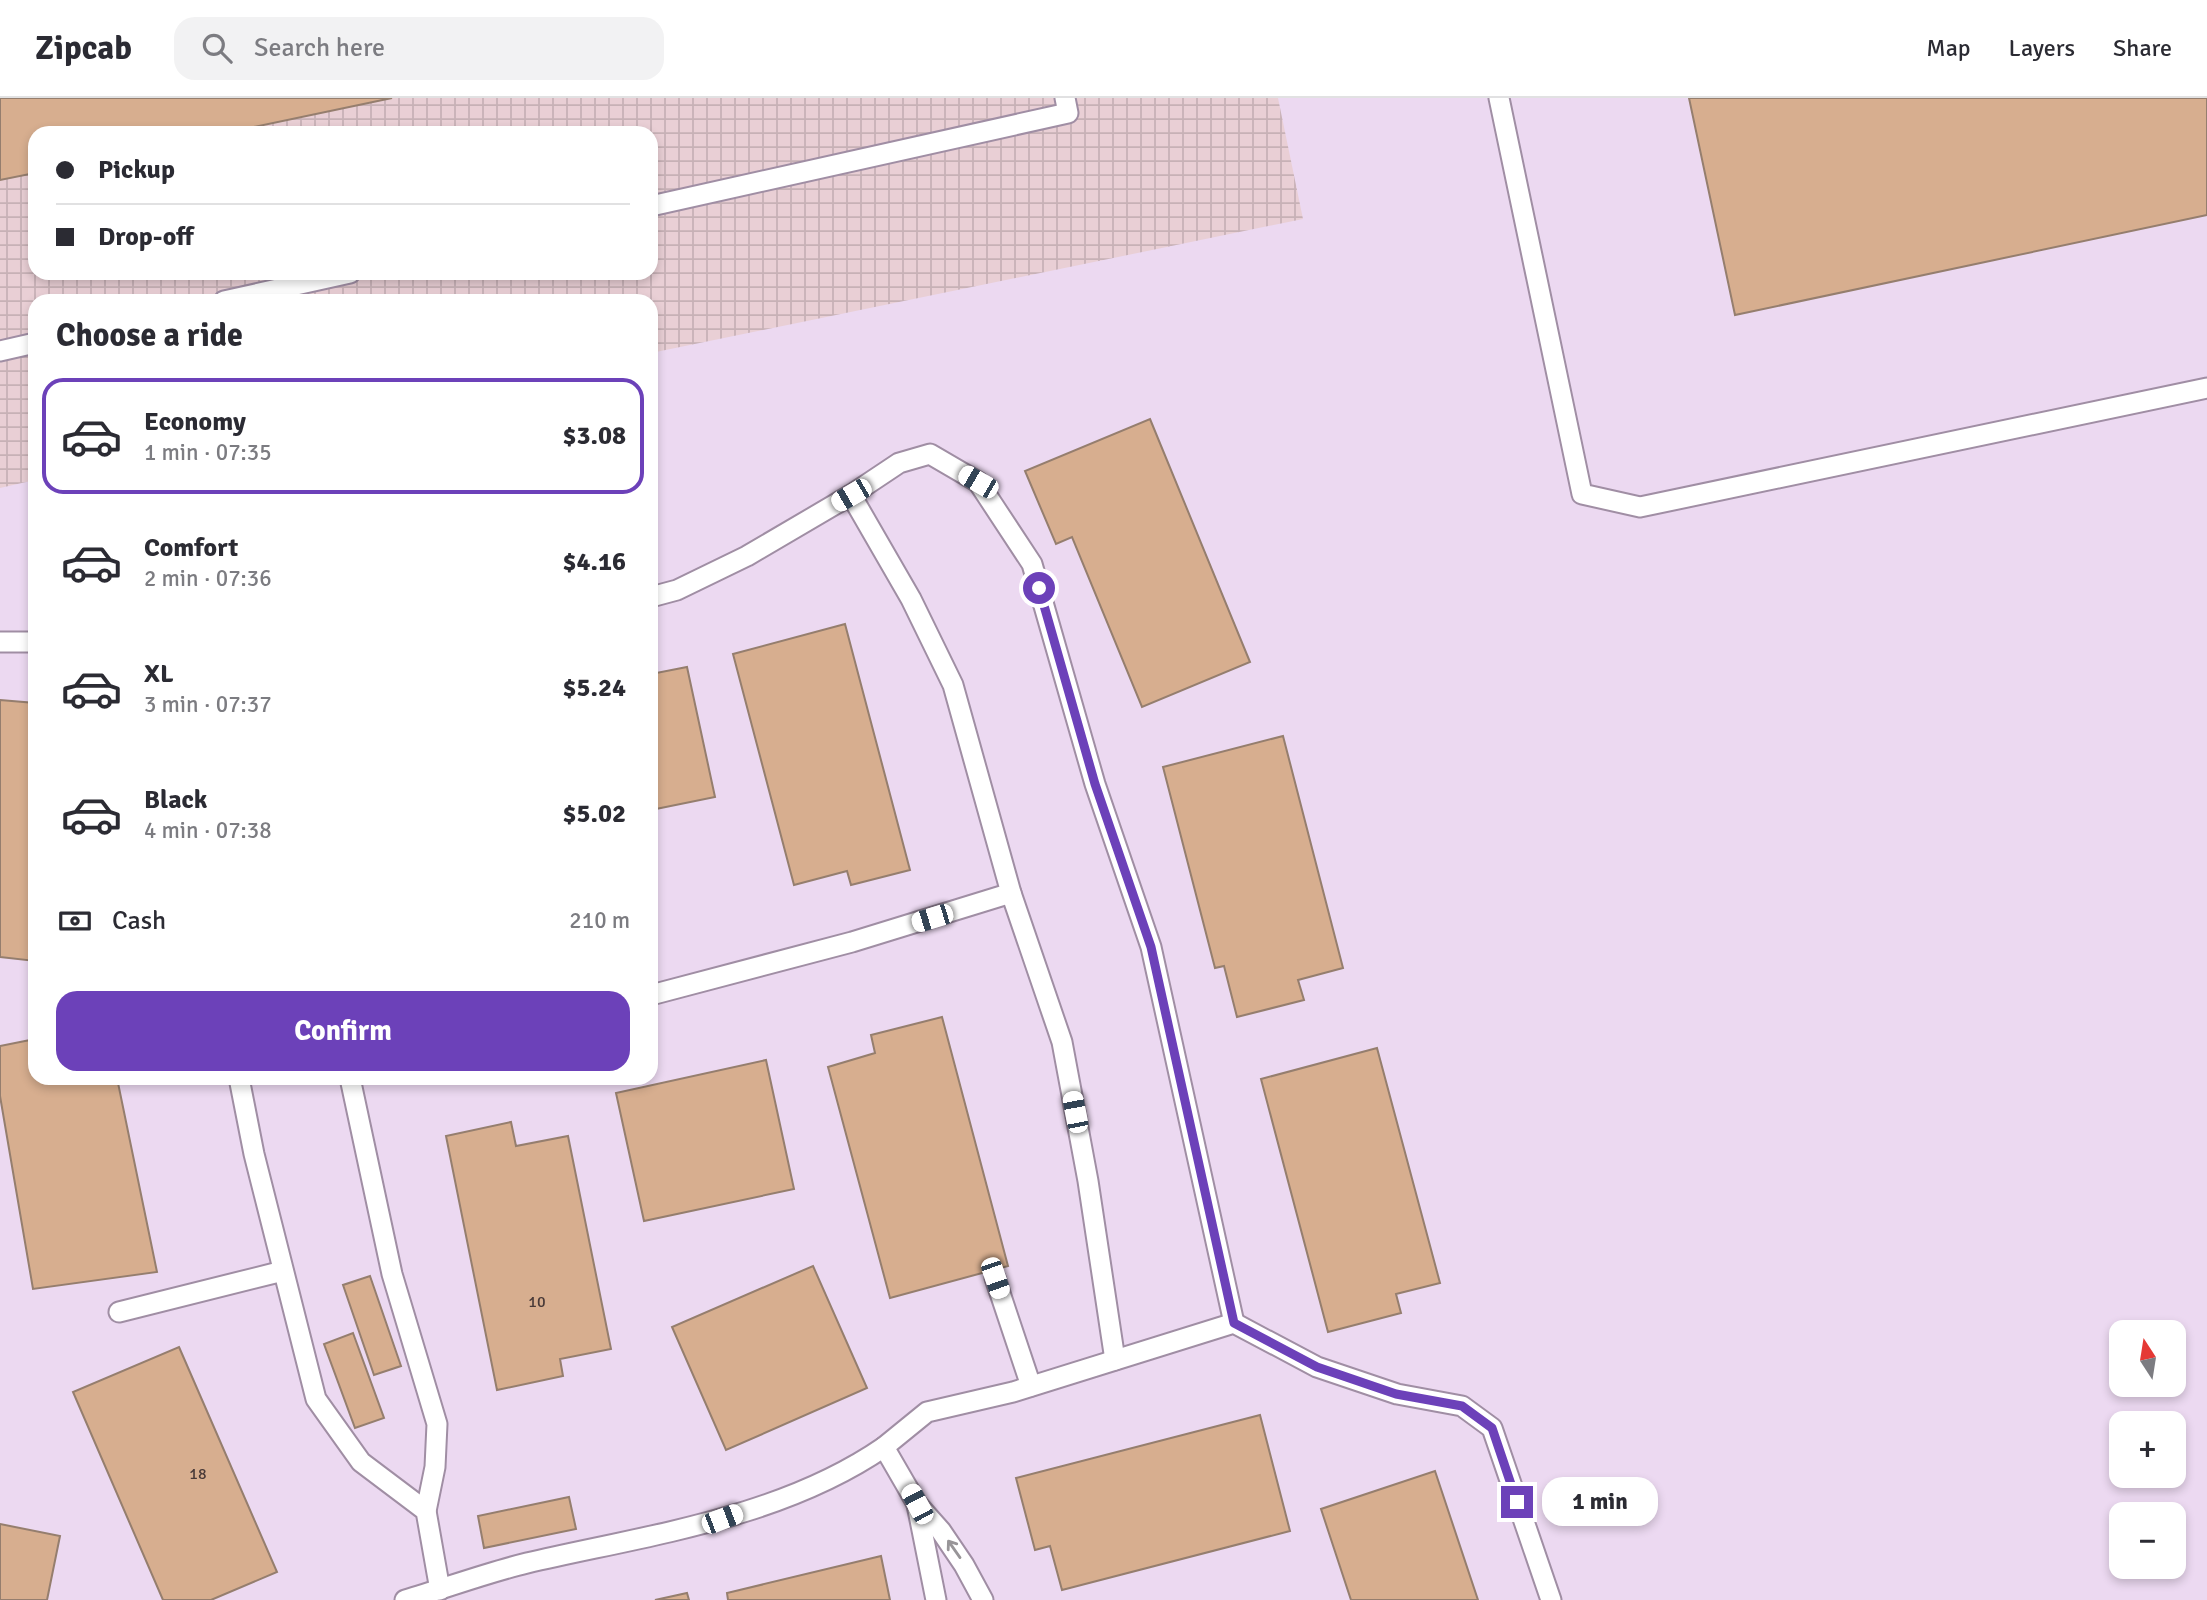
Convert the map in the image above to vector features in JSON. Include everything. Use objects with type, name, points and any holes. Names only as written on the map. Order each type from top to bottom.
[{"type":"lane","points":[[658,204],[1068,113],[1065,98]]},
{"type":"lane","points":[[1499,98],[1582,494],[1640,508],[2207,388]]},
{"type":"lane","points":[[256,294],[318,280]]},
{"type":"lane","points":[[0,351],[28,345]]},
{"type":"lane","points":[[658,595],[677,590],[747,556],[851,495],[899,463],[930,454],[978,482],[1032,564],[1095,784],[1151,947],[1234,1323]]},
{"type":"lane","points":[[851,495],[911,599],[953,685],[1011,893],[1062,1042],[1088,1181],[1115,1360]]},
{"type":"lane","points":[[0,642],[28,642]]},
{"type":"lane","points":[[658,993],[852,942],[1011,893]]},
{"type":"lane","points":[[240,1085],[254,1154],[316,1399],[361,1462],[426,1511]]},
{"type":"lane","points":[[352,1085],[392,1274],[437,1424],[435,1467],[426,1511],[440,1590]]},
{"type":"lane","points":[[119,1312],[284,1271]]},
{"type":"lane","points":[[995,1278],[1031,1386]]},
{"type":"lane","points":[[405,1600],[524,1564],[722,1519],[849,1471],[927,1412],[1031,1386],[1234,1323],[1317,1367],[1396,1394],[1462,1406],[1492,1428],[1551,1600]]},
{"type":"lane","points":[[884,1447],[917,1504],[941,1531],[964,1565],[982,1600]]},
{"type":"lane","points":[[917,1504],[936,1600]]},
{"type":"shaded area","points":[[0,98],[1278,98],[1303,219],[658,352],[658,294],[28,294],[28,482],[0,488]]},
{"type":"building","points":[[0,98],[392,98],[258,126],[28,126],[28,174],[0,180]]},
{"type":"building","points":[[1689,98],[2207,98],[2207,215],[1735,315]]},
{"type":"building","points":[[1150,419],[1250,662],[1142,707],[1072,537],[1056,544],[1025,471]]},
{"type":"building","points":[[845,624],[910,870],[851,885],[847,871],[794,885],[733,654]]},
{"type":"building","points":[[687,667],[715,797],[658,809],[658,673]]},
{"type":"building","points":[[0,700],[28,702],[28,960],[0,957]]},
{"type":"building","points":[[1283,736],[1343,968],[1298,980],[1304,1000],[1237,1017],[1224,966],[1215,968],[1163,767]]},
{"type":"building","points":[[942,1017],[1008,1266],[890,1298],[828,1067],[875,1053],[871,1035]]},
{"type":"building","points":[[28,1040],[28,1085],[118,1085],[157,1272],[33,1289],[0,1096],[0,1046]]},
{"type":"building","points":[[1377,1048],[1440,1283],[1396,1294],[1401,1313],[1328,1332],[1261,1079]]},
{"type":"building","points":[[766,1060],[794,1189],[644,1221],[616,1093]]},
{"type":"building","points":[[511,1122],[516,1146],[568,1136],[611,1349],[560,1359],[563,1376],[497,1390],[446,1136]]},
{"type":"building","points":[[813,1266],[867,1388],[726,1450],[672,1327]]},
{"type":"building","points":[[370,1276],[401,1366],[374,1375],[343,1285]]},
{"type":"building","points":[[353,1333],[384,1418],[355,1428],[324,1344]]},
{"type":"building","points":[[179,1347],[277,1572],[211,1600],[163,1600],[73,1392]]},
{"type":"building","points":[[1260,1415],[1290,1531],[1062,1590],[1050,1546],[1035,1550],[1016,1478]]},
{"type":"building","points":[[1435,1471],[1478,1600],[1351,1600],[1321,1509]]},
{"type":"building","points":[[569,1497],[576,1529],[484,1548],[478,1516]]},
{"type":"building","points":[[0,1524],[60,1536],[47,1600],[0,1600]]},
{"type":"building","points":[[881,1556],[890,1600],[728,1600],[727,1593]]},
{"type":"building","points":[[687,1593],[689,1600],[655,1600]]},
{"type":"route","points":[[1039,588],[1095,784],[1151,947],[1213,1239],[1234,1323],[1317,1367],[1396,1394],[1462,1406],[1492,1428],[1517,1502]]}]
